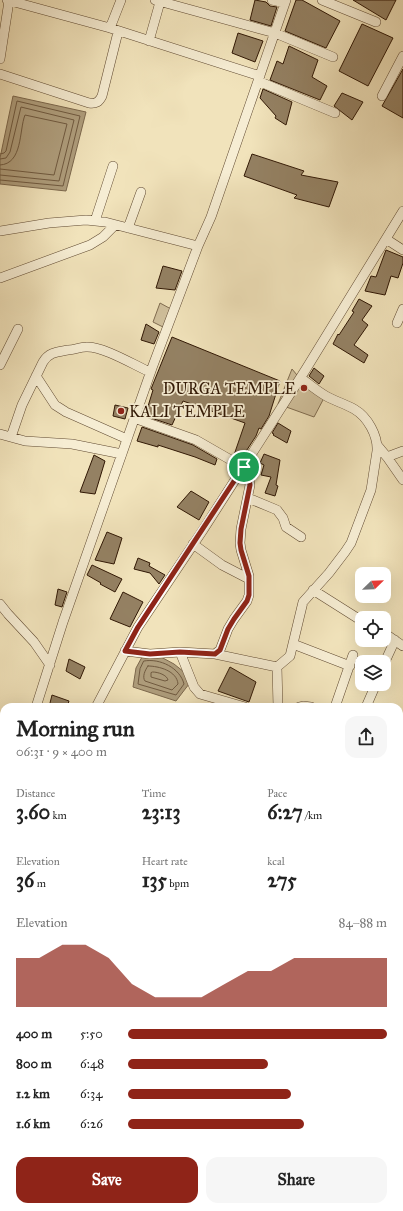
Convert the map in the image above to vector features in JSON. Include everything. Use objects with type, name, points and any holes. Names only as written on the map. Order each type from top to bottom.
[{"type":"street","points":[[0,59],[8,0],[114,30],[259,78],[335,113]]},
{"type":"street","points":[[0,74],[89,103],[95,103],[100,100],[121,0]]},
{"type":"street","points":[[37,703],[63,622],[150,372],[198,246],[211,217],[275,33],[285,2],[272,0]]},
{"type":"street","points":[[322,0],[376,22]]},
{"type":"street","points":[[149,41],[158,1],[275,33],[333,57]]},
{"type":"street","points":[[382,96],[403,56]]},
{"type":"street","points":[[95,221],[113,166]]},
{"type":"street","points":[[128,228],[141,192]]},
{"type":"street","points":[[98,703],[138,627],[301,378],[402,214]]},
{"type":"street","points":[[0,231],[49,223],[86,220],[128,228],[198,246]]},
{"type":"street","points":[[0,278],[90,245],[103,237],[115,225]]},
{"type":"street","points":[[386,240],[403,250]]},
{"type":"street","points":[[397,323],[403,309]]},
{"type":"street","points":[[0,365],[18,329]]},
{"type":"street","points":[[11,437],[22,405],[36,376],[47,356],[52,353],[86,347],[104,350],[150,372]]},
{"type":"street","points":[[36,376],[55,405],[66,412],[127,439]]},
{"type":"street","points":[[277,667],[290,656],[303,602],[312,590],[329,573],[345,552],[356,530],[370,490],[377,445],[374,433],[357,411],[327,396],[301,378]]},
{"type":"street","points":[[134,418],[196,440],[245,465],[250,478],[240,543],[249,580],[249,595],[247,601],[228,629],[220,650],[215,654]]},
{"type":"street","points":[[0,434],[37,443],[72,444],[122,454]]},
{"type":"street","points":[[377,445],[403,480]]},
{"type":"street","points":[[387,457],[403,451]]},
{"type":"street","points":[[248,498],[274,508],[281,514],[286,527],[300,537]]},
{"type":"street","points":[[193,544],[222,565],[249,580]]},
{"type":"street","points":[[312,590],[355,617]]},
{"type":"street","points":[[0,604],[34,642],[50,665]]},
{"type":"street","points":[[391,637],[403,646]]},
{"type":"street","points":[[388,655],[395,640]]},
{"type":"street","points":[[293,644],[350,666]]},
{"type":"street","points":[[125,651],[150,654],[180,652],[215,654],[277,667]]},
{"type":"street","points":[[180,652],[194,687],[200,694],[230,703]]},
{"type":"street","points":[[336,703],[353,655]]},
{"type":"street","points":[[277,667],[278,703]]},
{"type":"street","points":[[368,703],[373,691]]},
{"type":"shaded area","points":[[160,303],[171,309],[165,328],[153,322]]},
{"type":"shaded area","points":[[292,369],[302,381],[324,398],[314,417],[278,404]]},
{"type":"water","points":[[13,96],[86,112],[66,191],[0,184],[0,158]]},
{"type":"water","points":[[142,657],[161,657],[174,664],[184,672],[189,684],[176,701],[133,687],[136,668]]},
{"type":"building","points":[[255,0],[266,2],[270,6],[277,7],[271,26],[250,20]]},
{"type":"building","points":[[296,0],[302,0],[340,21],[326,48],[285,31]]},
{"type":"building","points":[[353,0],[396,0],[386,20]]},
{"type":"building","points":[[362,24],[393,38],[368,86],[339,71]]},
{"type":"building","points":[[238,33],[263,41],[255,62],[232,53]]},
{"type":"building","points":[[289,46],[318,60],[312,77],[327,86],[320,100],[270,80],[277,61],[283,64]]},
{"type":"building","points":[[403,69],[403,118],[382,106]]},
{"type":"building","points":[[263,89],[292,102],[286,125],[275,118],[276,116],[260,98]]},
{"type":"building","points":[[342,93],[363,102],[352,120],[334,106]]},
{"type":"building","points":[[252,154],[304,171],[301,175],[338,182],[329,207],[294,198],[297,195],[244,176]]},
{"type":"building","points":[[386,250],[403,257],[403,263],[398,278],[391,276],[385,295],[365,291],[371,276],[376,277]]},
{"type":"building","points":[[163,266],[182,271],[175,290],[156,288]]},
{"type":"building","points":[[359,299],[372,306],[362,320],[368,325],[354,345],[368,355],[364,363],[333,344],[338,334],[339,335],[354,312],[352,311]]},
{"type":"building","points":[[146,324],[159,332],[154,344],[141,340]]},
{"type":"building","points":[[172,337],[280,381],[269,416],[261,429],[259,428],[256,436],[241,459],[234,455],[245,423],[183,401],[172,425],[145,416],[153,390],[151,389]]},
{"type":"building","points":[[314,368],[324,376],[319,384],[309,376]]},
{"type":"building","name":"KALI TEMPLE","points":[[115,405],[128,408],[125,419],[113,416]]},
{"type":"building","points":[[278,423],[291,431],[287,443],[272,433]]},
{"type":"building","points":[[142,427],[193,445],[217,459],[215,465],[158,445],[158,447],[137,441]]},
{"type":"building","points":[[264,454],[280,460],[276,485],[278,486],[275,496],[265,493],[271,477],[261,475],[264,465],[260,463]]},
{"type":"building","points":[[94,455],[105,461],[95,494],[80,492]]},
{"type":"building","points":[[191,491],[209,502],[199,520],[177,507]]},
{"type":"building","points":[[107,532],[122,538],[114,564],[95,560]]},
{"type":"building","points":[[138,558],[150,563],[149,566],[165,575],[159,584],[150,573],[134,569]]},
{"type":"building","points":[[92,565],[122,579],[115,592],[87,575]]},
{"type":"building","points":[[58,589],[67,592],[62,607],[55,605]]},
{"type":"building","points":[[123,592],[143,602],[130,627],[110,619]]},
{"type":"building","points":[[69,659],[85,667],[80,679],[66,671]]},
{"type":"building","points":[[230,667],[256,682],[249,702],[218,691]]},
{"type":"building","points":[[52,695],[69,701],[68,703],[50,703]]},
{"type":"place","name":"DURGA TEMPLE","points":[[304,388]]},
{"type":"place","name":"KALI TEMPLE","points":[[121,411]]},
{"type":"route","points":[[246,463],[250,478],[250,485],[241,529],[240,543],[249,576],[249,595],[247,601],[228,629],[219,652],[215,654],[194,652],[150,654],[125,651],[138,627],[244,467],[246,463]]}]
